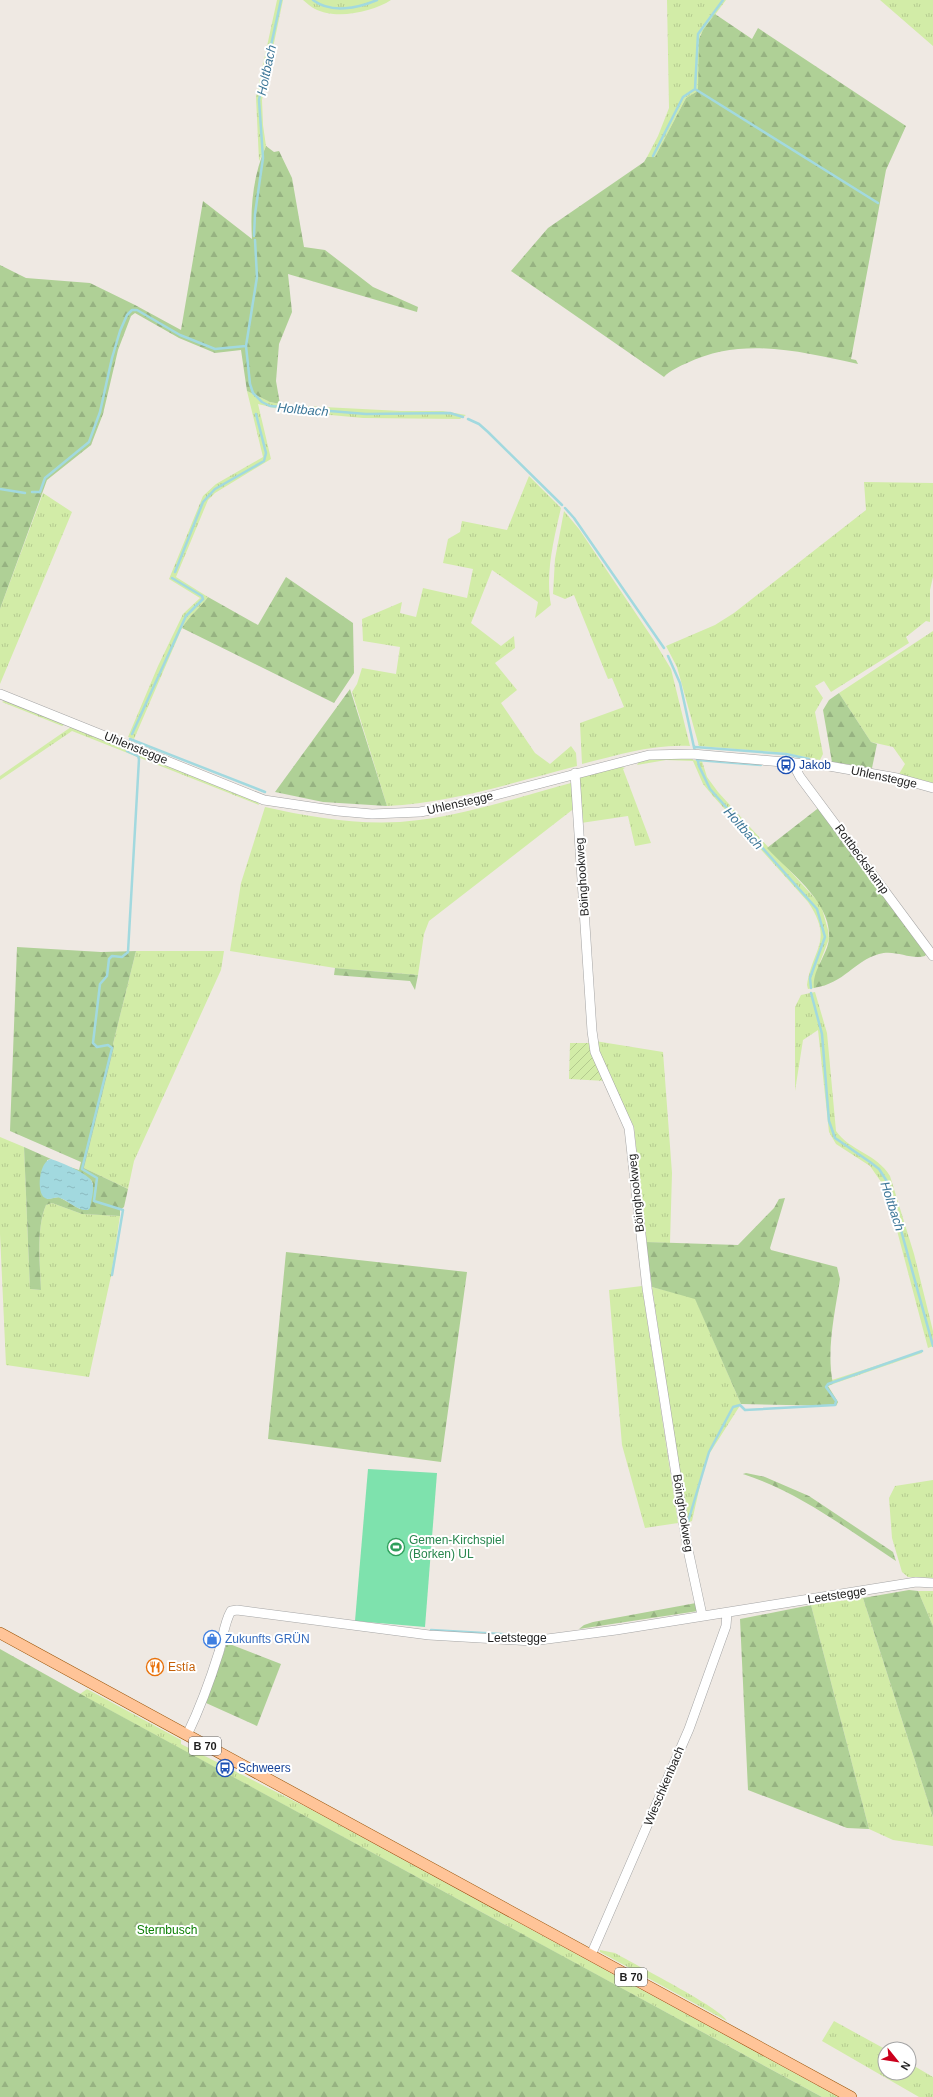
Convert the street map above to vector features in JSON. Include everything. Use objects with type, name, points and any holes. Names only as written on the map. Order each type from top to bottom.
[{"type":"main road","name":"B 70","points":[[0,1633],[851,2097]]},
{"type":"street","name":"Uhlenstegge","points":[[0,694],[264,800],[338,811],[372,814],[420,812],[482,799],[649,755],[702,754],[792,762],[897,778],[933,788]]},
{"type":"street","name":"Rottbeckskamp","points":[[792,762],[800,777],[933,956]]},
{"type":"street","name":"Böinghookweg","points":[[575,774],[592,1031],[595,1052],[629,1128],[647,1288],[687,1545],[702,1615]]},
{"type":"street","name":"Leetstegge","points":[[187,1736],[207,1689],[231,1611],[237,1610],[429,1635],[532,1641],[616,1630],[702,1615],[727,1613],[916,1582],[933,1583]]},
{"type":"street","name":"Wieschkenbach","points":[[591,1955],[688,1729],[726,1626],[727,1613]]},
{"type":"green space","points":[[277,0],[283,0],[262,100],[266,146],[259,161],[256,97]]},
{"type":"green space","points":[[303,0],[391,0],[365,11],[333,14],[314,8]]},
{"type":"green space","points":[[667,0],[726,0],[700,35],[698,88],[696,92],[686,98],[655,157],[647,157],[658,136],[669,108]]},
{"type":"green space","points":[[880,0],[933,0],[933,46]]},
{"type":"green space","points":[[715,14],[752,39],[758,28],[906,126],[886,170],[851,359],[856,360],[858,364],[794,351],[751,348],[729,350],[708,355],[678,367],[664,377],[511,271],[548,228],[644,162],[647,157],[655,157],[686,98],[696,92],[698,88],[699,39],[703,30]]},
{"type":"green space","points":[[266,146],[274,152],[279,151],[292,178],[304,247],[325,250],[373,287],[418,307],[417,312],[288,274],[292,312],[279,344],[276,381],[280,404],[270,402],[247,391],[241,350],[215,353],[179,338],[135,313],[131,316],[118,350],[103,414],[91,445],[47,480],[0,609],[0,265],[26,278],[90,283],[181,330],[203,201],[252,239],[253,192],[258,168]]},
{"type":"green space","points":[[247,391],[270,402],[285,405],[401,411],[443,411],[466,415],[460,419],[363,418],[287,411],[258,404],[271,459],[215,493],[208,500],[176,577],[208,597],[182,628],[134,739],[128,737],[158,666],[183,614],[200,598],[169,579],[203,496],[216,484],[263,457]]},
{"type":"green space","points":[[529,476],[561,508],[551,556],[549,593],[551,605],[535,618],[538,602],[492,570],[471,623],[501,646],[514,636],[515,648],[495,663],[517,690],[501,703],[535,753],[550,764],[571,746],[576,753],[577,766],[483,791],[435,801],[387,806],[352,692],[357,684],[362,668],[396,674],[400,647],[363,641],[362,619],[402,602],[400,613],[416,617],[423,588],[467,598],[473,569],[443,563],[448,539],[460,532],[462,521],[507,530]]},
{"type":"green space","points":[[864,482],[933,483],[933,577],[930,590],[930,622],[926,621],[906,637],[909,643],[831,692],[824,681],[815,686],[823,698],[815,712],[823,754],[820,760],[786,753],[699,746],[677,667],[666,646],[715,625],[734,613],[866,510]]},
{"type":"green space","points":[[43,493],[72,512],[0,684],[0,609]]},
{"type":"green space","points":[[564,511],[579,529],[653,639],[671,669],[690,746],[649,748],[582,764],[580,723],[624,707],[612,678],[608,679],[574,595],[565,599],[553,594],[555,559]]},
{"type":"green space","points":[[286,577],[353,623],[354,673],[334,703],[182,628],[208,597],[258,625]]},
{"type":"green space","points":[[933,631],[933,783],[899,774],[905,764],[893,747],[871,742],[839,693]]},
{"type":"green space","points":[[350,689],[387,806],[323,802],[275,792]]},
{"type":"green space","points":[[839,693],[871,742],[877,744],[872,768],[832,762],[823,710],[829,700]]},
{"type":"green space","points":[[6,700],[66,724],[62,726],[2,702]]},
{"type":"green space","points":[[71,727],[258,802],[259,805],[72,731],[0,780],[0,776]]},
{"type":"green space","points":[[692,756],[693,760],[702,761],[707,777],[718,792],[821,905],[829,939],[820,962],[814,988],[808,989],[807,985],[820,944],[821,935],[820,926],[816,915],[808,902],[703,784],[693,761],[666,760],[637,765],[640,760]]},
{"type":"green space","points":[[622,767],[625,768],[623,769],[651,843],[635,846],[628,816],[581,823],[579,778],[581,776]]},
{"type":"green space","points":[[571,783],[576,807],[429,921],[424,934],[418,975],[335,968],[230,951],[241,883],[265,807],[322,818],[361,822],[400,822],[457,814]]},
{"type":"green space","points":[[821,806],[927,953],[925,956],[914,957],[891,953],[879,954],[870,957],[834,982],[814,988],[815,975],[826,951],[829,939],[828,925],[824,913],[817,900],[767,848]]},
{"type":"green space","points":[[17,947],[101,952],[136,951],[84,1168],[128,1189],[124,1207],[120,1210],[120,1216],[82,1214],[52,1203],[46,1205],[40,1235],[41,1290],[30,1289],[24,1147],[51,1159],[47,1160],[47,1199],[59,1197],[80,1209],[93,1184],[91,1180],[70,1167],[79,1170],[81,1162],[10,1131]]},
{"type":"green space","points":[[136,951],[224,951],[221,970],[134,1161],[128,1189],[84,1168]]},
{"type":"green space","points":[[335,968],[418,975],[415,990],[410,981],[334,975]]},
{"type":"green space","points":[[815,992],[827,1033],[836,1131],[842,1138],[878,1162],[890,1176],[914,1254],[933,1331],[933,1346],[928,1348],[886,1189],[870,1166],[836,1144],[829,1132],[818,1030],[803,1040],[795,1091],[795,1007],[801,995]]},
{"type":"green space","points":[[595,1041],[663,1052],[672,1173],[670,1243],[646,1242],[634,1127],[597,1051]]},
{"type":"green space","points":[[570,1043],[591,1043],[606,1081],[569,1079]]},
{"type":"green space","points":[[0,1137],[24,1147],[30,1289],[41,1290],[40,1235],[46,1205],[52,1203],[82,1214],[120,1216],[111,1276],[89,1377],[6,1365],[0,1234]]},
{"type":"green space","points":[[785,1198],[770,1248],[771,1250],[837,1267],[840,1279],[830,1358],[833,1384],[828,1386],[838,1402],[836,1406],[741,1404],[695,1299],[652,1287],[646,1242],[738,1245],[774,1208],[779,1199]]},
{"type":"green space","points":[[286,1252],[467,1272],[441,1462],[268,1439]]},
{"type":"green space","points":[[642,1286],[678,1523],[645,1528],[622,1445],[609,1290]]},
{"type":"green space","points":[[652,1287],[695,1298],[741,1404],[706,1459],[692,1521],[687,1523]]},
{"type":"green space","points":[[922,1351],[922,1353],[833,1384],[832,1380]]},
{"type":"green space","name":"Gemen-Kirchspiel (Borken) UL","points":[[368,1469],[437,1473],[425,1627],[355,1621]]},
{"type":"green space","points":[[746,1473],[765,1477],[809,1496],[893,1552],[896,1561],[822,1512],[784,1491],[743,1474]]},
{"type":"green space","points":[[933,1480],[933,1578],[908,1577],[902,1572],[892,1538],[889,1498],[895,1486]]},
{"type":"green space","points":[[909,1590],[918,1591],[933,1626],[933,1817],[863,1598]]},
{"type":"green space","points":[[918,1591],[933,1591],[933,1626]]},
{"type":"green space","points":[[863,1598],[933,1817],[933,1846],[893,1840],[869,1829],[811,1605]]},
{"type":"green space","points":[[696,1603],[698,1611],[579,1629],[584,1625],[593,1622]]},
{"type":"green space","points":[[811,1605],[869,1829],[847,1828],[748,1790],[740,1619]]},
{"type":"green space","points":[[227,1643],[281,1664],[257,1726],[206,1703]]},
{"type":"green space","name":"Sternbusch","points":[[0,1649],[75,1691],[822,2097],[0,2097]]},
{"type":"green space","points":[[87,1689],[181,1740],[181,1744],[308,1808],[838,2097],[822,2097],[80,1694]]},
{"type":"green space","points":[[600,1950],[615,1953],[676,1986],[722,2015],[727,2021],[600,1952]]},
{"type":"green space","points":[[834,2021],[877,2045],[877,2073],[822,2041]]},
{"type":"green space","points":[[917,2068],[933,2077],[933,2097],[919,2097],[891,2081],[917,2081]]},
{"type":"water","points":[[51,1159],[86,1175],[90,1179],[93,1185],[93,1191],[90,1208],[88,1210],[80,1209],[60,1198],[47,1199],[42,1195],[40,1190],[41,1171],[47,1161]]},
{"type":"waterway","name":"Holtbach","points":[[254,236],[255,214],[263,158],[259,100],[281,0]]},
{"type":"waterway","points":[[313,0],[328,7],[336,8],[353,7],[377,0]]},
{"type":"waterway","points":[[653,156],[683,97],[695,89],[698,34],[723,0]]},
{"type":"waterway","points":[[695,89],[878,203]]},
{"type":"waterway","name":"Holtbach","points":[[255,240],[257,277],[246,346],[250,384],[253,393],[262,402],[270,406],[366,414],[450,413],[463,417]]},
{"type":"waterway","points":[[32,492],[40,492],[45,478],[89,442],[100,412],[112,358],[120,331],[127,315],[132,310],[137,310],[180,335],[215,349],[246,346]]},
{"type":"waterway","points":[[175,572],[203,502],[215,489],[264,461],[266,453],[256,414]]},
{"type":"waterway","name":"Holtbach","points":[[468,419],[479,424],[488,432],[562,505]]},
{"type":"waterway","points":[[0,489],[25,493]]},
{"type":"waterway","name":"Holtbach","points":[[565,508],[574,518],[664,648]]},
{"type":"waterway","points":[[132,734],[186,616],[203,599],[202,596],[172,578]]},
{"type":"waterway","name":"Holtbach","points":[[668,656],[680,683],[695,752]]},
{"type":"waterway","points":[[130,739],[265,792]]},
{"type":"waterway","points":[[695,747],[786,754],[809,759]]},
{"type":"waterway","points":[[112,1275],[123,1210],[94,1201],[97,1178],[82,1169],[112,1048],[108,1045],[97,1047],[93,1043],[100,984],[107,976],[109,959],[112,956],[122,957],[128,952],[139,759],[138,756],[127,751]]},
{"type":"waterway","name":"Holtbach","points":[[697,756],[699,766],[710,789],[817,909],[825,937],[810,978],[811,988]]},
{"type":"waterway","points":[[697,760],[761,765]]},
{"type":"waterway","name":"Holtbach","points":[[811,993],[822,1034],[829,1121],[835,1138],[879,1169],[888,1183],[933,1346]]},
{"type":"waterway","points":[[687,1525],[709,1452],[733,1407],[740,1405],[745,1410],[835,1405],[836,1401],[826,1387],[828,1384],[922,1351]]},
{"type":"waterway","points":[[431,1630],[537,1636]]},
{"type":"place","name":"Jakob","points":[[786,765]]},
{"type":"place","name":"Gemen-Kirchspiel (Borken) UL","points":[[396,1547]]},
{"type":"place","name":"Zukunfts GRÜN","points":[[212,1639]]},
{"type":"place","name":"Estía","points":[[155,1667]]},
{"type":"place","name":"Schweers","points":[[225,1768]]}]
